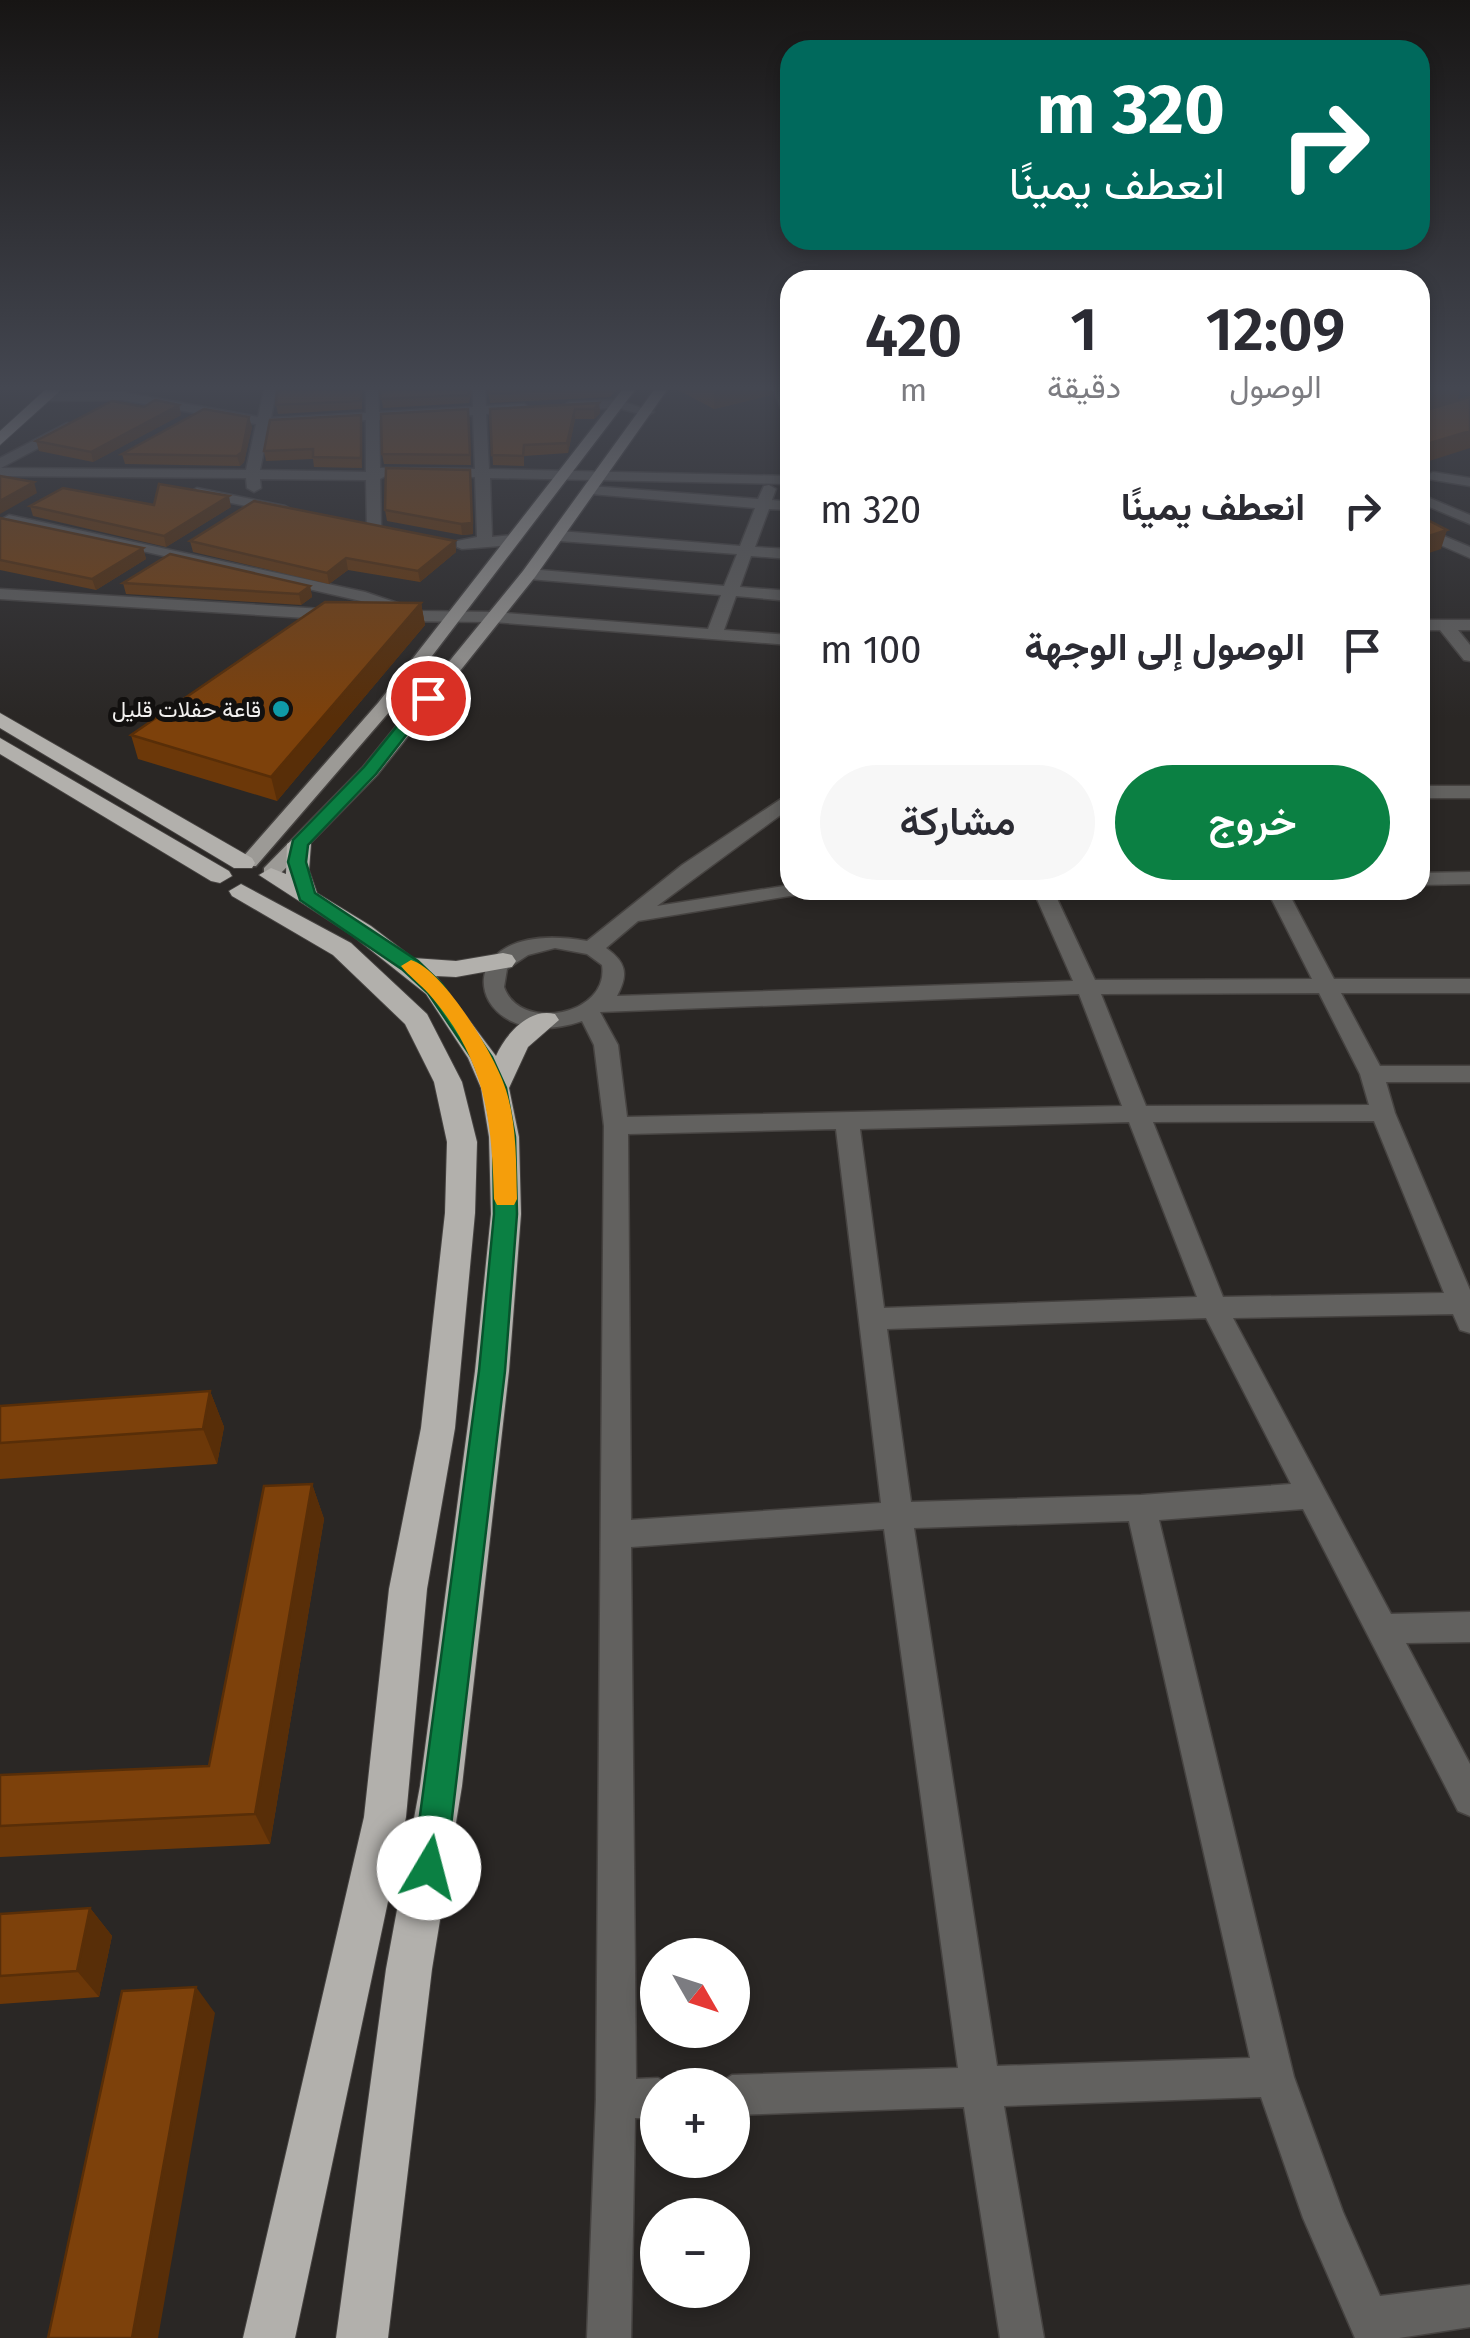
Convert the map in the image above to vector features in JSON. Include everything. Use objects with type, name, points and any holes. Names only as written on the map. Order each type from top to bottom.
[{"type":"highway","points":[[0,718],[249,873],[290,916],[342,949],[379,980],[417,1020],[448,1082],[462,1142],[460,1213],[440,1410],[408,1589],[385,1818],[269,2338]]},
{"type":"highway","points":[[0,745],[249,873],[306,896],[410,966],[435,988],[459,1021],[495,1088],[504,1137],[506,1214],[492,1371],[441,1786],[409,1968],[362,2338]]},
{"type":"highway","points":[[299,844],[297,870],[306,896]]},
{"type":"highway","points":[[410,966],[456,969],[504,960]]},
{"type":"highway","points":[[495,1088],[516,1042],[545,1020]]},
{"type":"main road","points":[[249,873],[546,499]]},
{"type":"main road","points":[[249,873],[299,844],[370,770],[560,536],[584,499]]},
{"type":"street","points":[[235,499],[306,514]]},
{"type":"street","points":[[374,528],[375,499]]},
{"type":"street","points":[[462,544],[486,541],[484,499]]},
{"type":"street","points":[[724,499],[780,505]]},
{"type":"street","points":[[714,634],[765,499]]},
{"type":"street","points":[[238,514],[255,503]]},
{"type":"street","points":[[1430,503],[1470,520]]},
{"type":"street","points":[[4,522],[26,510]]},
{"type":"street","points":[[1430,517],[1451,512]]},
{"type":"street","points":[[4,522],[162,559],[365,597],[427,617]]},
{"type":"street","points":[[357,524],[391,531]]},
{"type":"street","points":[[1430,534],[1470,552]]},
{"type":"street","points":[[560,536],[780,554]]},
{"type":"street","points":[[442,542],[513,540]]},
{"type":"street","points":[[162,559],[186,544]]},
{"type":"street","points":[[529,574],[780,595]]},
{"type":"street","points":[[0,578],[98,600],[127,582]]},
{"type":"street","points":[[0,594],[348,615]]},
{"type":"street","points":[[368,616],[493,616],[780,639]]},
{"type":"street","points":[[1430,624],[1470,626]]},
{"type":"street","points":[[1445,625],[1470,656]]},
{"type":"street","points":[[1430,788],[1470,792]]},
{"type":"street","points":[[592,948],[627,917],[780,806]]},
{"type":"street","points":[[1430,879],[1470,878]]},
{"type":"street","points":[[627,917],[780,892]]},
{"type":"street","points":[[1048,900],[1214,1306],[1470,1800]]},
{"type":"street","points":[[871,1319],[1214,1306],[1465,1313],[1383,1113],[1372,1074],[1281,900]]},
{"type":"street","points":[[595,1008],[612,992],[617,980],[606,956],[592,948],[555,942],[518,951],[494,973],[492,986],[496,998],[508,1009],[545,1020],[595,1008],[1087,987],[1470,986]]},
{"type":"street","points":[[595,1008],[606,1045],[616,1126],[616,2099],[610,2338]]},
{"type":"street","points":[[1372,1074],[1470,1074]]},
{"type":"street","points":[[616,1126],[1137,1114],[1383,1113]]},
{"type":"street","points":[[847,1120],[871,1319],[979,2087],[1022,2338]]},
{"type":"street","points":[[615,1535],[900,1515],[1141,1508],[1314,1495]]},
{"type":"street","points":[[1141,1508],[1274,2076],[1324,2218],[1374,2328],[1470,2306]]},
{"type":"street","points":[[1383,1629],[1470,1627]]},
{"type":"street","points":[[750,2095],[1274,2076]]},
{"type":"street","points":[[616,2099],[640,2098]]},
{"type":"building","points":[[43,499],[122,499],[154,505],[155,499],[224,499],[164,536],[30,506]]},
{"type":"building","points":[[385,499],[471,499],[472,523],[461,524],[385,510]]},
{"type":"building","points":[[254,501],[455,541],[418,571],[346,558],[327,573],[190,541]]},
{"type":"building","points":[[0,518],[143,548],[92,579],[0,560]]},
{"type":"building","points":[[1430,521],[1447,530],[1430,536]]},
{"type":"building","points":[[170,554],[310,586],[299,594],[123,583]]},
{"type":"building","name":"قاعة حفلات قليل","points":[[325,602],[421,603],[271,777],[131,735]]},
{"type":"building","points":[[210,1391],[203,1429],[0,1443],[0,1406]]},
{"type":"building","points":[[312,1484],[255,1814],[0,1826],[0,1775],[209,1766],[264,1486]]},
{"type":"building","points":[[90,1908],[77,1971],[0,1976],[0,1914]]},
{"type":"building","points":[[196,1987],[132,2338],[48,2338],[122,1991]]},
{"type":"slow traffic","points":[[411,966],[435,988],[459,1021],[482,1057],[495,1088],[504,1137],[505,1199]]},
{"type":"place","name":"قاعة حفلات قليل","points":[[281,709]]},
{"type":"route","points":[[428,698],[370,770],[299,844],[297,862],[306,896],[362,931],[435,988],[482,1057],[495,1088],[504,1137],[506,1214],[492,1371],[429,1868]]}]
